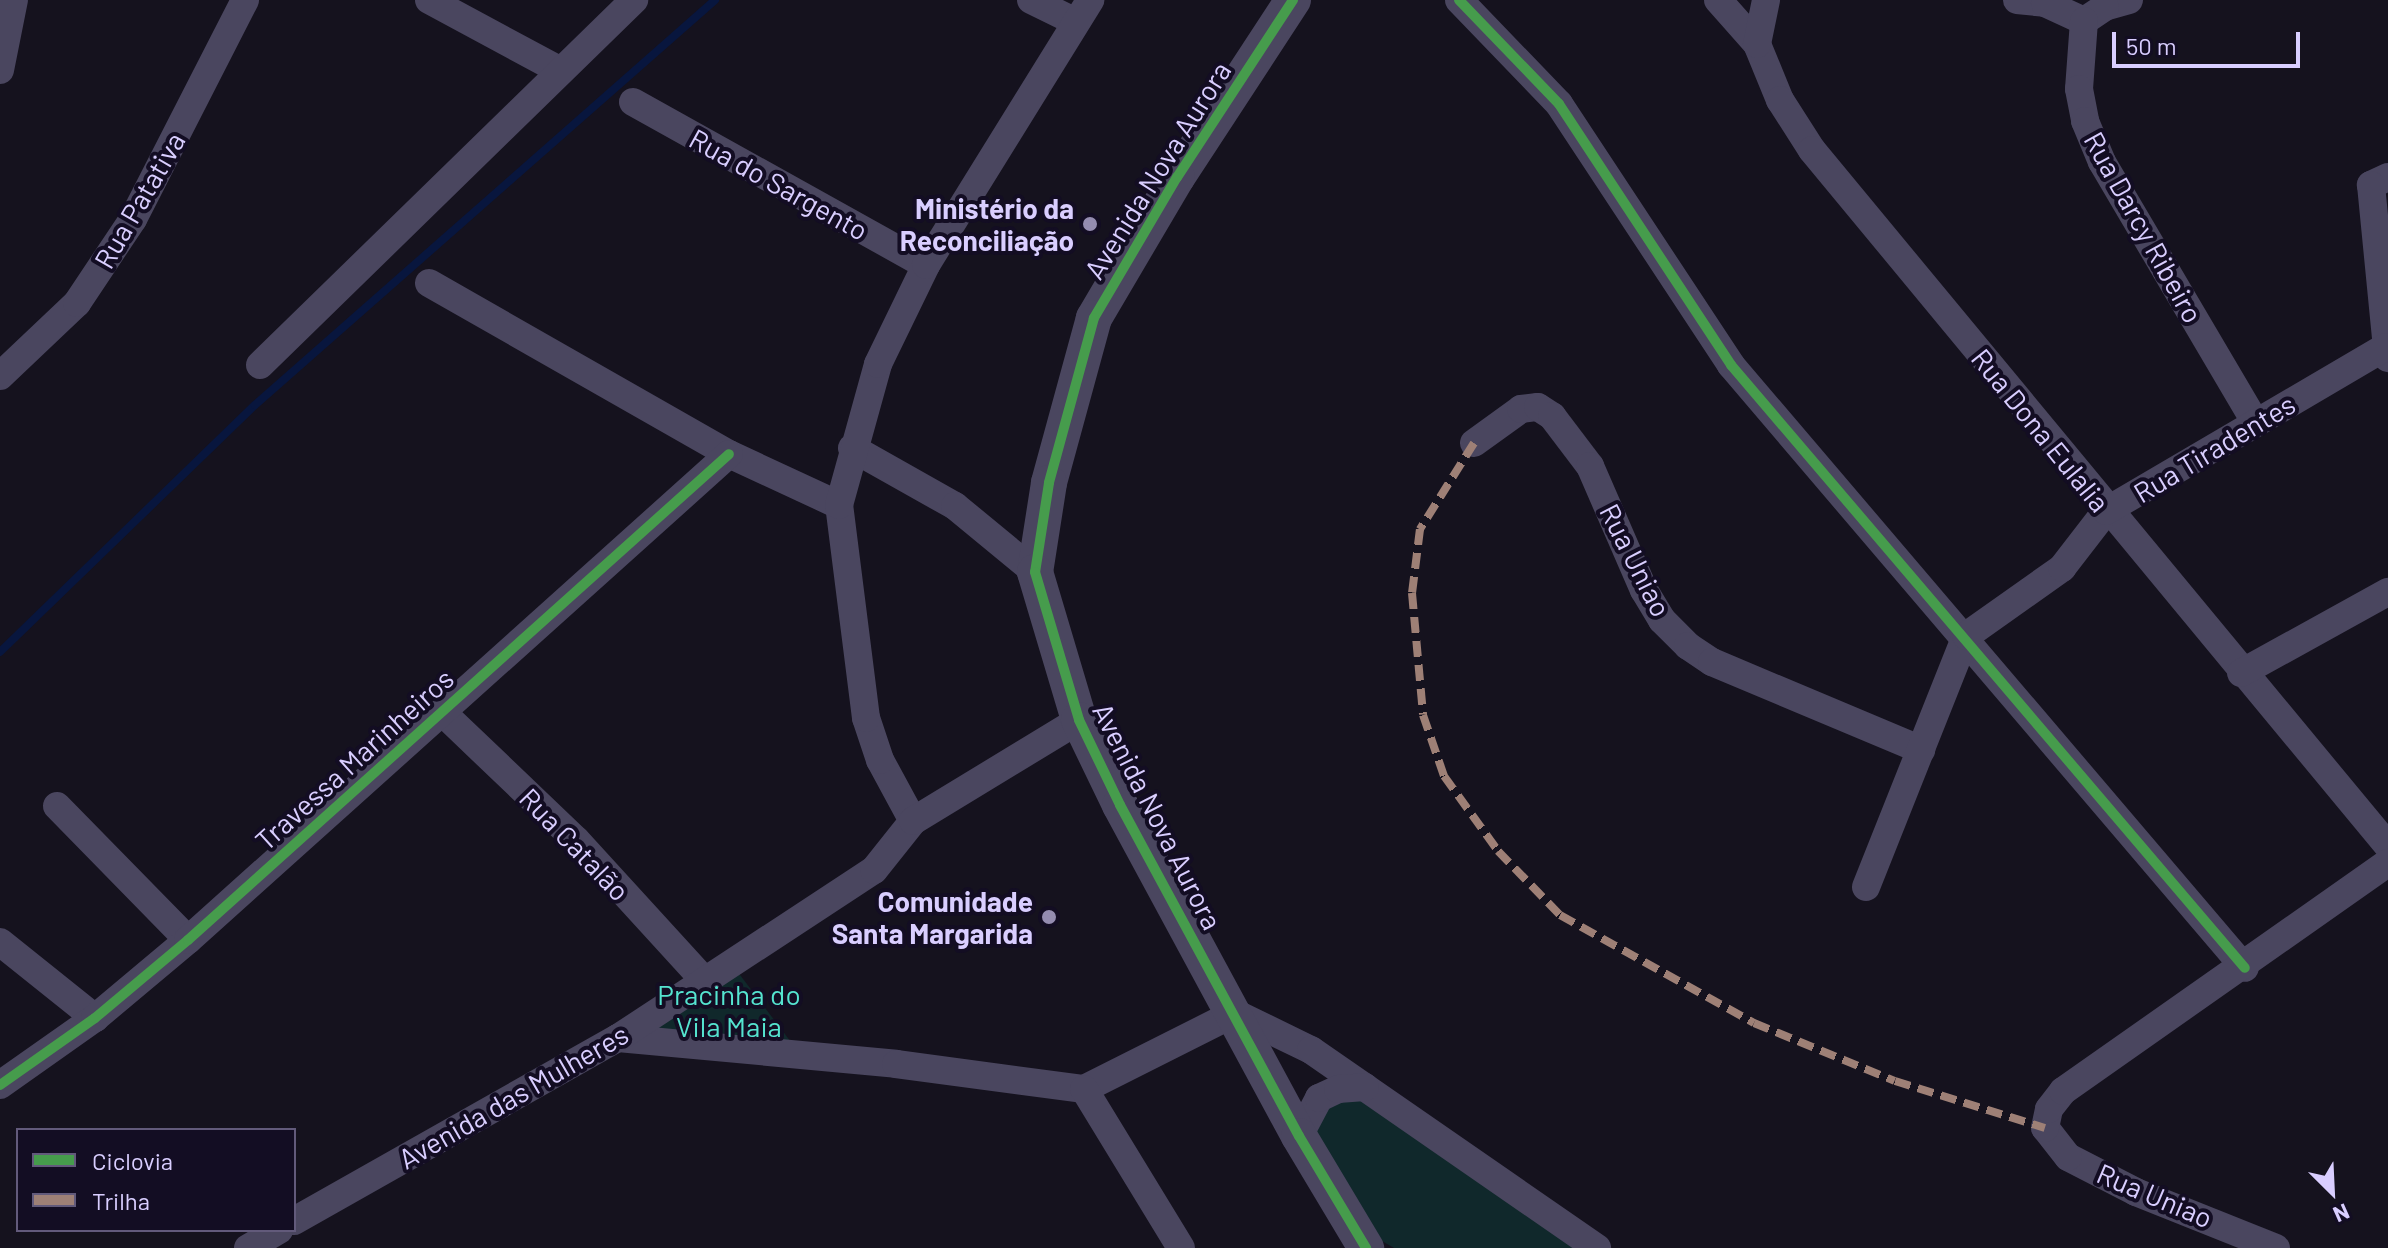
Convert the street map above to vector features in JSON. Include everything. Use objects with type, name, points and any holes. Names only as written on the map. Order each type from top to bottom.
[{"type":"street","points":[[0,70],[14,0]]},
{"type":"street","name":"Rua Patativa","points":[[0,376],[77,303],[133,219],[245,0]]},
{"type":"street","points":[[429,0],[559,70]]},
{"type":"street","points":[[260,365],[634,0]]},
{"type":"street","points":[[913,821],[880,760],[866,718],[839,505],[852,448],[878,364],[926,265],[1083,11],[1031,0]]},
{"type":"street","name":"Avenida Nova Aurora","points":[[1293,0],[1177,177],[1094,318],[1049,483],[1035,572],[1079,720],[1299,1136],[1366,1248]]},
{"type":"street","points":[[1459,0],[1559,104],[1731,365],[1966,636],[2245,968],[2388,863]]},
{"type":"street","name":"Rua Dona Eulalia","points":[[1718,0],[1757,44],[1780,100],[1812,150],[2106,511],[2388,846]]},
{"type":"street","points":[[1757,44],[1766,0]]},
{"type":"street","points":[[2017,0],[2045,3],[2084,21],[2105,7],[2129,0]]},
{"type":"street","name":"Rua Darcy Ribeiro","points":[[2084,21],[2079,89],[2102,162],[2255,422]]},
{"type":"street","name":"Rua do Sargento","points":[[633,102],[926,265]]},
{"type":"street","points":[[2387,352],[2371,185],[2388,177]]},
{"type":"street","points":[[429,283],[729,454],[839,505]]},
{"type":"street","name":"Rua Tiradentes","points":[[1966,636],[2062,568],[2106,511],[2255,422],[2387,352]]},
{"type":"street","name":"Rua Uniao","points":[[1474,443],[1521,409],[1538,407],[1552,416],[1590,466],[1650,600],[1688,646],[1712,662],[1921,750]]},
{"type":"street","points":[[852,448],[955,506],[1035,572]]},
{"type":"street","name":"Travessa Marinheiros","points":[[0,1085],[95,1018],[188,940],[729,454]]},
{"type":"street","points":[[2241,673],[2388,592]]},
{"type":"street","points":[[1866,887],[1966,636]]},
{"type":"street","name":"Rua Catalão","points":[[442,712],[576,840],[704,980]]},
{"type":"street","name":"Avenida das Mulheres","points":[[296,1220],[618,1038],[874,870],[913,821],[1079,720]]},
{"type":"street","points":[[57,806],[188,940]]},
{"type":"street","points":[[0,942],[95,1018]]},
{"type":"street","name":"Rua Uniao","points":[[2245,968],[2063,1091],[2049,1109],[2045,1128],[2068,1157],[2136,1192],[2276,1248]]},
{"type":"street","points":[[618,1038],[896,1064],[1084,1089],[1235,1013],[1274,1028],[1365,1087],[1597,1248]]},
{"type":"street","points":[[1299,1136],[1319,1098],[1338,1089],[1365,1087]]},
{"type":"street","points":[[1084,1089],[1181,1248]]},
{"type":"street","points":[[244,1247],[275,1232]]},
{"type":"green space","name":"Pracinha do Vila Maia","points":[[737,971],[794,1046],[642,1031]]},
{"type":"green space","points":[[1367,1096],[1587,1248],[1394,1248],[1382,1241],[1314,1128],[1322,1106]]},
{"type":"waterway","points":[[0,652],[255,405],[715,0]]},
{"type":"marked path","points":[[1474,443],[1420,529],[1412,593],[1423,715],[1444,776],[1498,851],[1560,915],[1754,1023],[1895,1081],[2045,1128]]},
{"type":"cycle path","points":[[1293,0],[1177,177],[1094,318],[1049,483],[1035,572],[1079,720],[1120,805],[1299,1136],[1366,1248]]},
{"type":"cycle path","points":[[1459,0],[1559,104],[1731,365],[2245,968]]},
{"type":"cycle path","points":[[0,1085],[95,1018],[188,940],[729,454]]},
{"type":"place","name":"Ministério da Reconciliação","points":[[1090,224]]},
{"type":"place","name":"Comunidade Santa Margarida","points":[[1049,917]]}]
